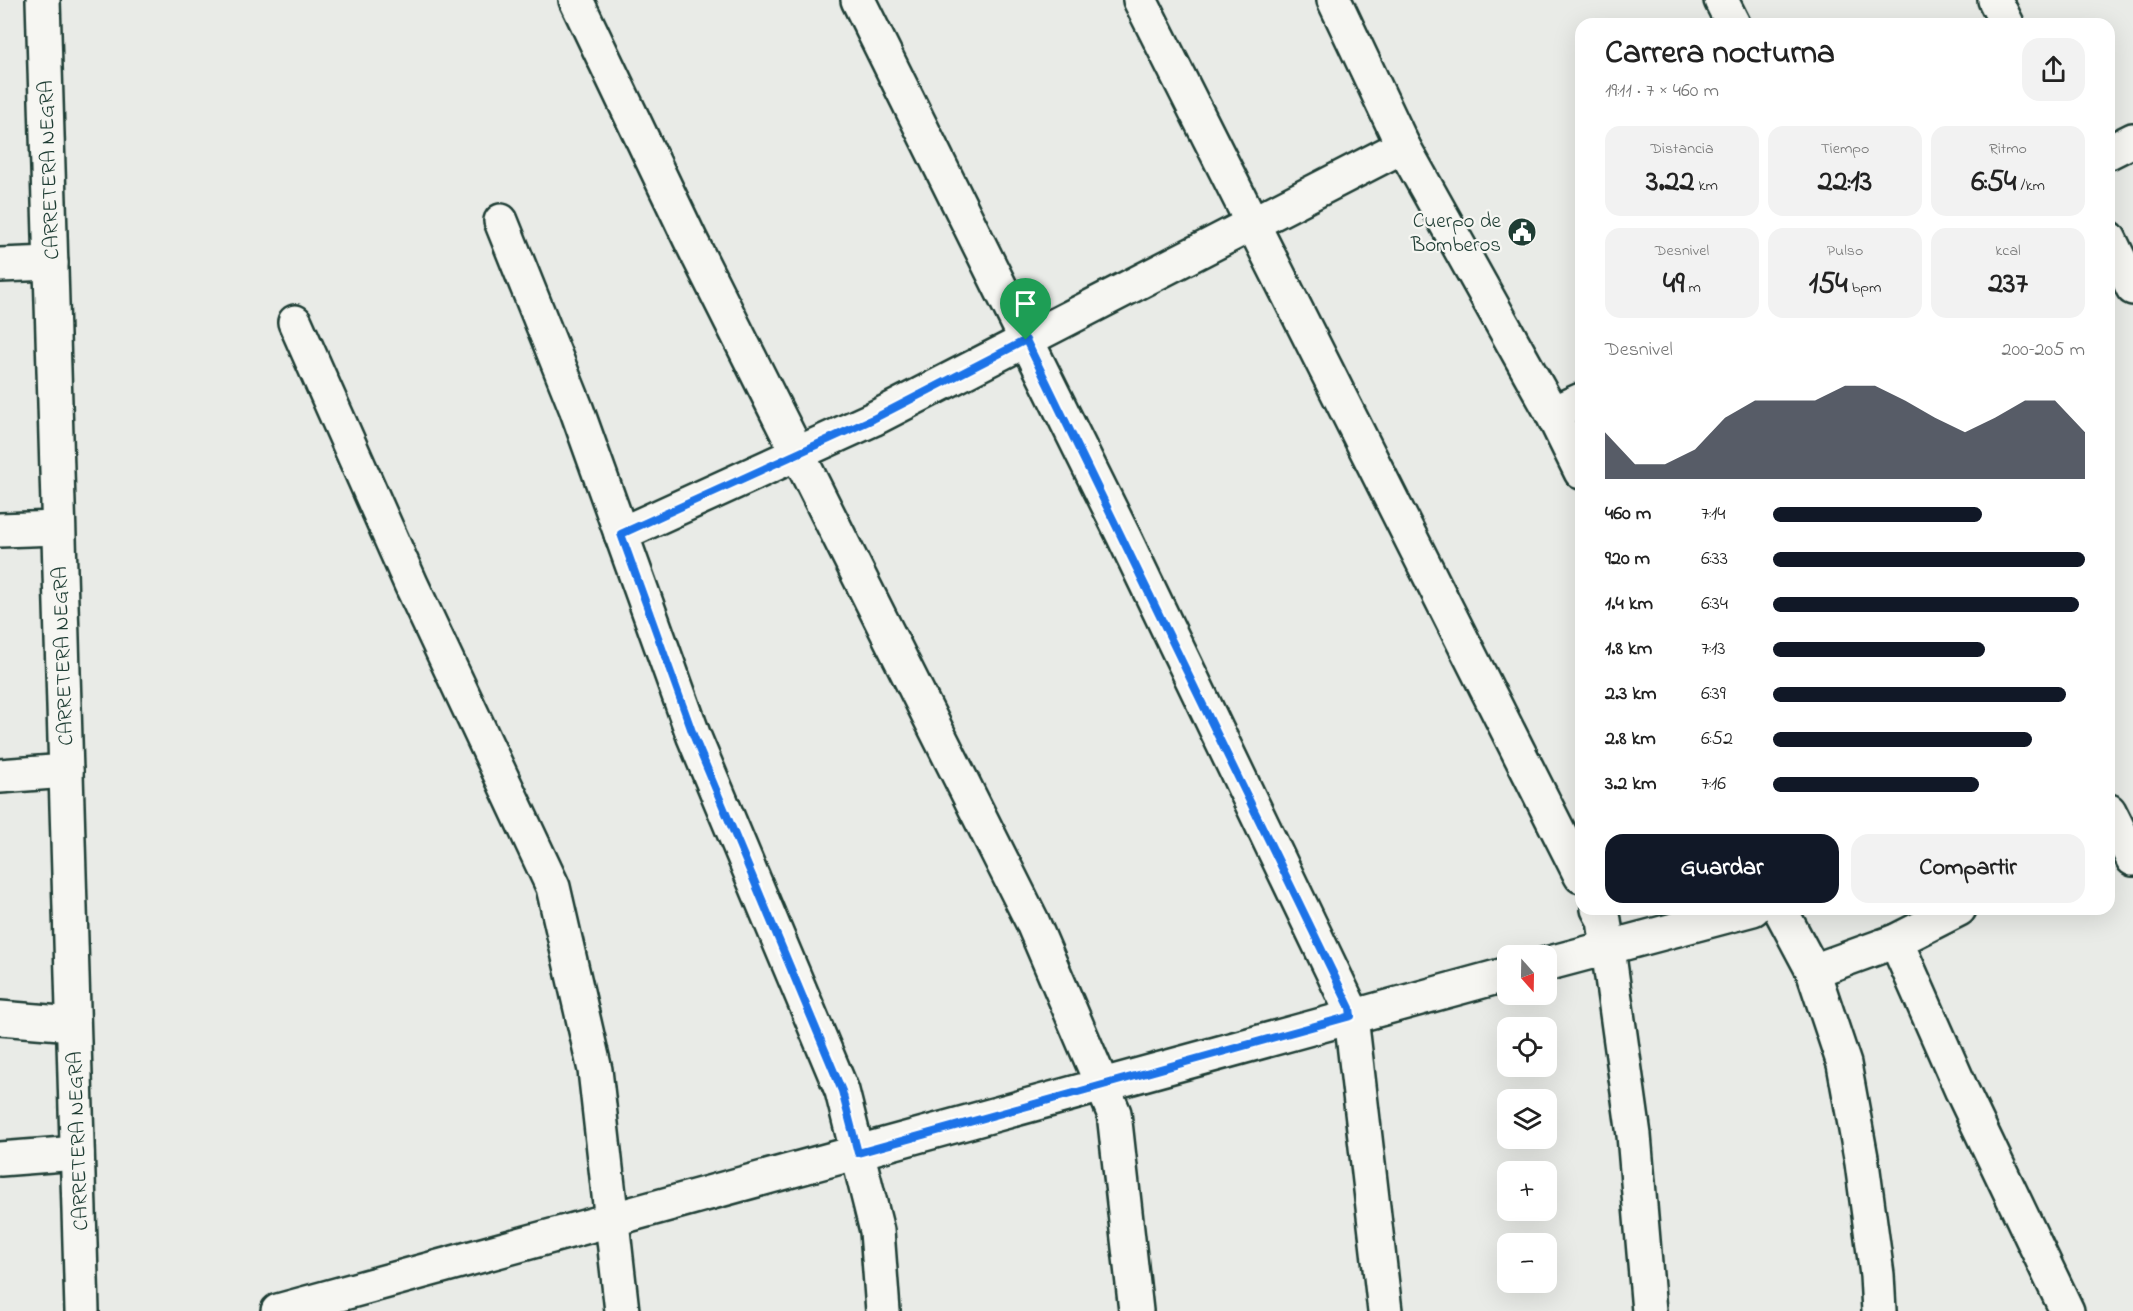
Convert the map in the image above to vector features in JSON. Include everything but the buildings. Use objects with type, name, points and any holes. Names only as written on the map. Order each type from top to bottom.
[{"type":"street","name":"CARRETERA NEGRA","points":[[43,0],[82,1311]]},
{"type":"street","points":[[576,0],[690,239],[1032,921],[1114,1113],[1136,1311]]},
{"type":"street","points":[[858,0],[1026,340],[1350,1008],[1385,1311]]},
{"type":"street","points":[[1140,0],[1575,864]]},
{"type":"street","points":[[1334,0],[1403,146],[1552,413],[1575,460]]},
{"type":"street","points":[[1721,0],[1730,18]]},
{"type":"street","points":[[1995,0],[2004,18]]},
{"type":"street","points":[[2115,149],[2133,141]]},
{"type":"street","points":[[621,534],[873,419],[1403,146]]},
{"type":"street","points":[[501,221],[576,408],[694,737],[842,1091],[877,1231],[884,1311]]},
{"type":"street","points":[[2115,250],[2133,288]]},
{"type":"street","points":[[0,265],[51,263]]},
{"type":"street","points":[[295,322],[411,584],[553,887],[595,1070],[622,1311]]},
{"type":"street","points":[[1552,413],[1575,403]]},
{"type":"street","points":[[0,530],[58,528]]},
{"type":"street","points":[[0,776],[66,771]]},
{"type":"street","points":[[2117,822],[2133,859]]},
{"type":"street","points":[[1601,915],[1604,920],[1634,1135],[1649,1311]]},
{"type":"street","points":[[1557,961],[1731,915]]},
{"type":"street","points":[[1783,915],[1813,971],[1844,1064],[1862,1164],[1877,1275],[1879,1311]]},
{"type":"street","points":[[1813,971],[1896,941],[1947,915]]},
{"type":"street","points":[[1896,941],[1962,1091],[2067,1311]]},
{"type":"street","points":[[278,1311],[372,1298],[613,1218],[1497,977]]},
{"type":"street","points":[[0,1018],[73,1024]]},
{"type":"street","points":[[0,1159],[77,1153]]},
{"type":"place","name":"Cuerpo de Bomberos","points":[[1522,232]]},
{"type":"route","points":[[1026,340],[1123,535],[1350,1008],[1351,1016],[858,1153],[842,1091],[694,737],[621,534],[873,419],[1026,340]]}]
